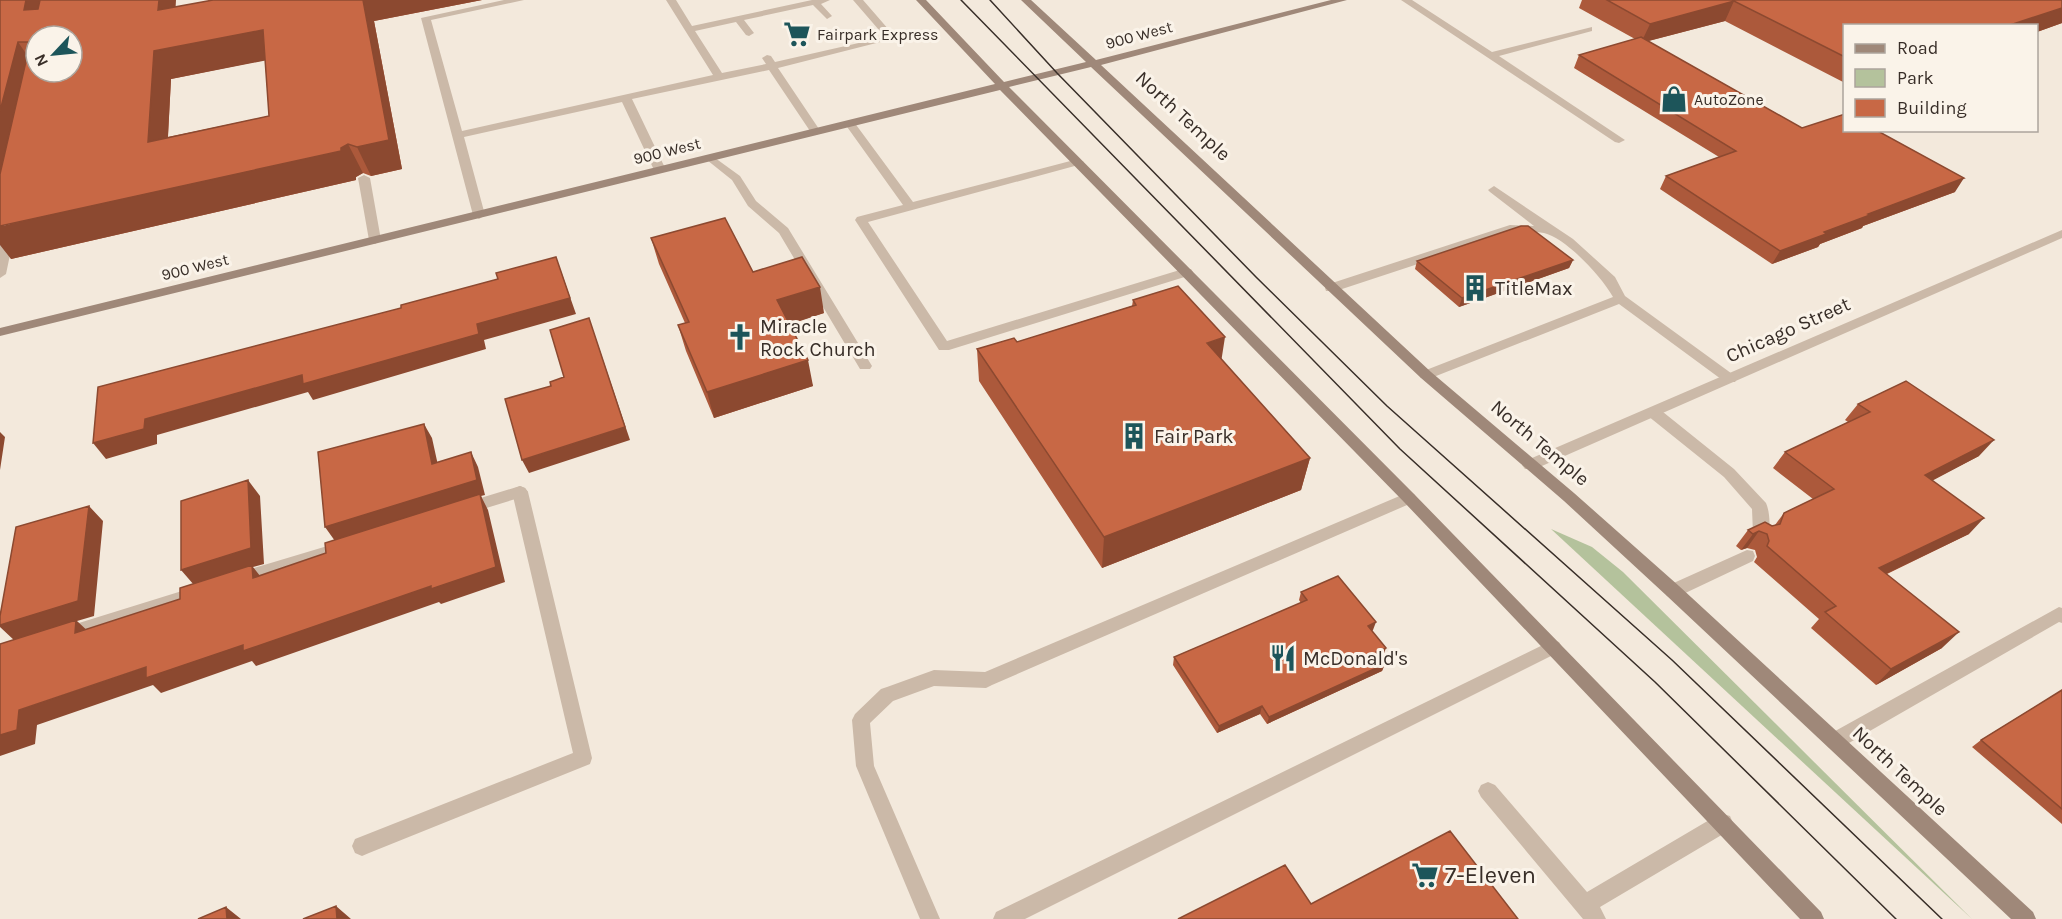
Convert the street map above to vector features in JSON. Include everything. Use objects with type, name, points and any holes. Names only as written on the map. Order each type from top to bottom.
[{"type":"main road","points":[[921,0],[1002,86],[1409,498],[1814,919]]},
{"type":"main road","name":"North Temple","points":[[1026,0],[1426,375],[1569,497],[1673,591],[2026,919]]},
{"type":"main road","name":"900 West","points":[[0,332],[850,124],[1339,0]]},
{"type":"street","points":[[479,215],[426,18],[519,0]]},
{"type":"street","points":[[671,0],[719,77]]},
{"type":"street","points":[[458,135],[719,77],[769,62],[850,44],[891,38],[858,0]]},
{"type":"street","points":[[1406,0],[1619,140]]},
{"type":"street","points":[[689,29],[820,1],[827,16]]},
{"type":"street","points":[[738,18],[749,33]]},
{"type":"street","points":[[1492,55],[1589,29]]},
{"type":"street","points":[[769,62],[816,132]]},
{"type":"street","points":[[626,98],[660,170]]},
{"type":"street","points":[[850,124],[910,206]]},
{"type":"street","points":[[711,158],[736,178],[752,203],[784,231],[866,366]]},
{"type":"street","points":[[1078,162],[861,220],[944,347],[1186,272]]},
{"type":"street","points":[[364,178],[375,240]]},
{"type":"street","points":[[1494,190],[1591,260],[1610,280],[1620,299],[1730,379]]},
{"type":"street","points":[[0,274],[12,218]]},
{"type":"street","points":[[1332,288],[1514,228],[1548,230]]},
{"type":"street","name":"Chicago Street","points":[[1530,465],[2062,234]]},
{"type":"street","points":[[1426,375],[1620,299]]},
{"type":"street","points":[[1653,412],[1729,473],[1760,507],[1761,534]]},
{"type":"street","points":[[362,846],[584,758],[520,492],[452,513]]},
{"type":"street","points":[[930,919],[865,766],[861,720],[887,695],[934,678],[986,680],[1409,498]]},
{"type":"street","points":[[45,640],[362,541]]},
{"type":"street","points":[[1673,591],[1747,556]]},
{"type":"street","points":[[1835,741],[2059,614],[2062,616]]},
{"type":"street","points":[[1003,919],[1553,647]]},
{"type":"street","points":[[1488,791],[1590,912],[1723,823]]},
{"type":"green space","points":[[1551,529],[1592,547],[1623,572],[1972,919]]},
{"type":"building","points":[[0,0],[26,0],[24,10],[38,9],[40,0],[159,0],[158,10],[213,0],[363,0],[389,140],[357,147],[348,144],[341,148],[341,151],[0,226],[0,174],[24,70],[24,84],[84,84],[84,24],[24,24],[24,42],[18,42],[0,111]],"holes":[[[263,30],[269,116],[148,142],[154,51]]]},
{"type":"building","points":[[1607,0],[2062,0],[2062,8],[2013,24],[1843,24],[1843,56],[1734,1],[1650,24]]},
{"type":"building","points":[[1641,37],[1802,128],[1843,115],[1843,132],[1880,132],[1964,178],[1868,214],[1870,215],[1780,251],[1666,176],[1736,151],[1579,55]]},
{"type":"building","name":"Miracle Rock Church","points":[[725,218],[753,272],[802,257],[820,287],[777,300],[808,360],[707,392],[678,325],[689,322],[651,238]]},
{"type":"building","name":"TitleMax","points":[[1521,226],[1528,226],[1573,260],[1462,298],[1417,261]]},
{"type":"building","points":[[556,257],[570,298],[477,324],[479,334],[303,384],[302,375],[145,419],[144,429],[93,443],[98,387],[401,308],[401,305],[498,279],[496,273]]},
{"type":"building","name":"Fair Park","points":[[1178,286],[1225,337],[1207,343],[1310,458],[1104,537],[977,349],[1014,338],[1017,342],[1136,305],[1133,300]]},
{"type":"building","points":[[589,318],[625,427],[522,460],[505,399],[551,386],[550,382],[564,377],[550,330]]},
{"type":"building","points":[[1906,381],[1994,440],[1925,475],[1984,518],[1879,568],[1959,632],[1891,669],[1825,612],[1836,606],[1767,546],[1769,541],[1767,534],[1759,531],[1753,534],[1748,530],[1765,522],[1772,526],[1780,524],[1784,513],[1834,489],[1785,452],[1870,412],[1858,404]]},
{"type":"building","points":[[424,424],[432,464],[471,452],[477,480],[325,527],[318,452]]},
{"type":"building","points":[[248,480],[251,548],[181,570],[181,501]]},
{"type":"building","points":[[480,494],[496,567],[431,589],[431,586],[243,651],[243,645],[146,678],[146,667],[19,710],[17,730],[0,735],[0,644],[76,620],[75,633],[180,599],[180,588],[252,565],[253,578],[326,553],[325,543]]},
{"type":"building","points":[[89,506],[78,601],[0,625],[16,527]]},
{"type":"building","name":"McDonald's","points":[[1338,576],[1376,622],[1368,626],[1386,648],[1376,652],[1385,664],[1269,717],[1262,706],[1219,726],[1174,657],[1307,600],[1301,592]]},
{"type":"building","points":[[2062,690],[2062,809],[1981,740]]},
{"type":"building","points":[[1450,831],[1518,919],[1178,919],[1285,865],[1311,904]]},
{"type":"building","points":[[336,906],[337,919],[303,919]]},
{"type":"building","points":[[226,907],[227,919],[198,919]]},
{"type":"tram line","points":[[961,0],[1400,449],[1655,682],[1896,919]]},
{"type":"tram line","points":[[990,0],[1057,73],[1256,277],[1387,406],[1672,660],[1942,919]]},
{"type":"place","name":"Fairpark Express","points":[[797,34]]},
{"type":"place","name":"AutoZone","points":[[1674,99]]},
{"type":"place","name":"TitleMax","points":[[1475,288]]},
{"type":"place","name":"Miracle Rock Church","points":[[740,337]]},
{"type":"place","name":"Fair Park","points":[[1134,436]]},
{"type":"place","name":"McDonald's","points":[[1283,658]]},
{"type":"place","name":"7-Eleven","points":[[1425,875]]}]
